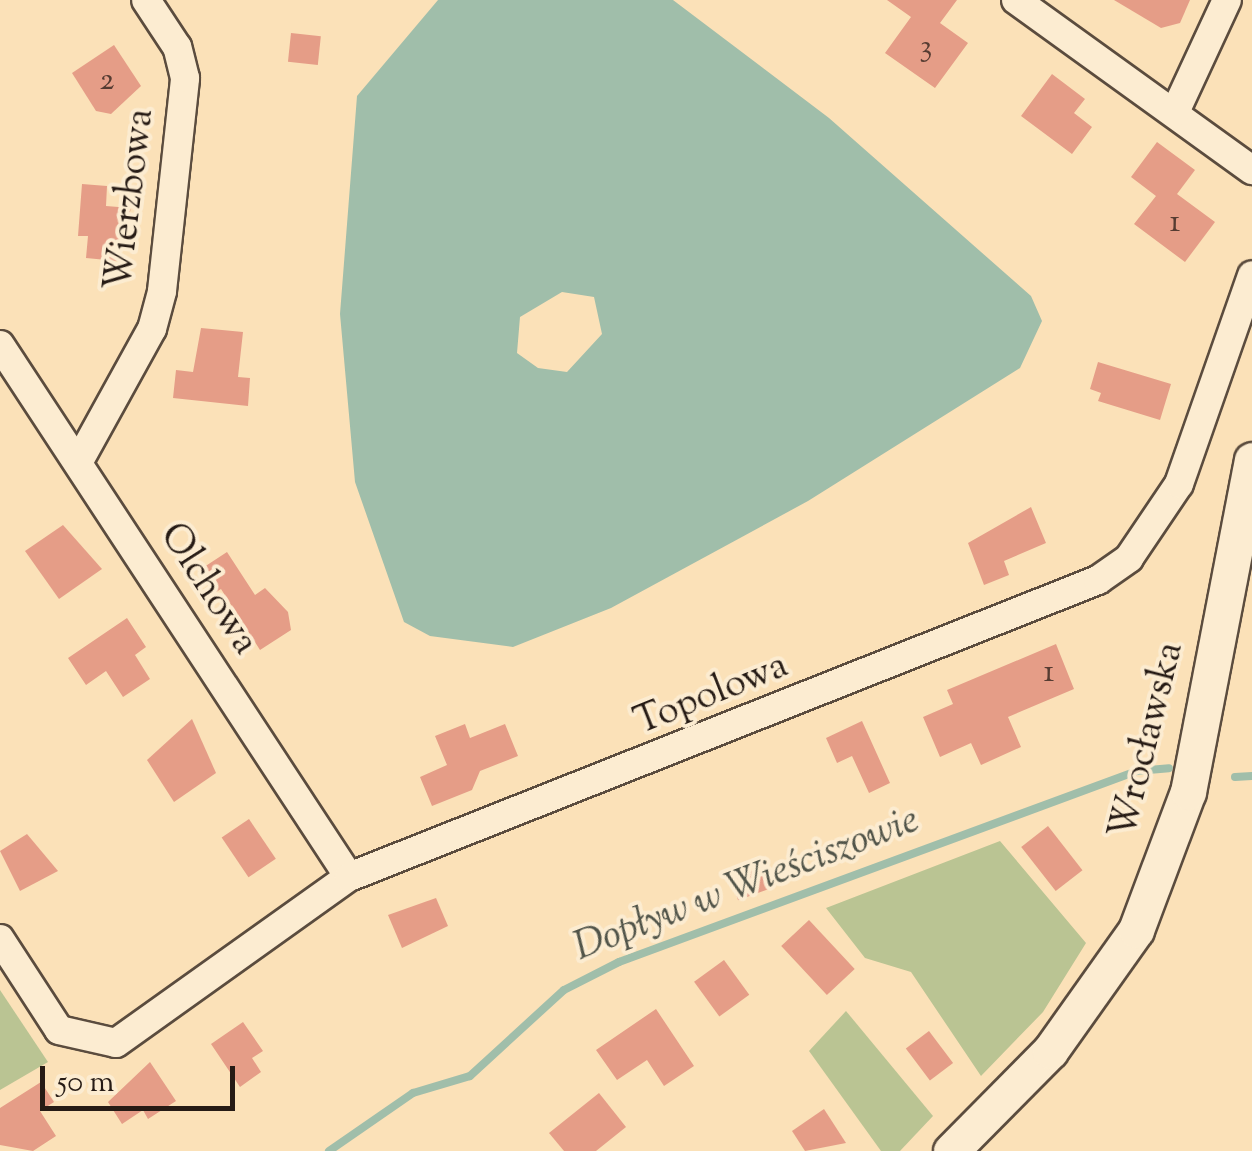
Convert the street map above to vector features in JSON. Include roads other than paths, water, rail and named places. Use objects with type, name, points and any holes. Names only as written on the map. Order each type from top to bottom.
[{"type":"street","name":"Wierzbowa","points":[[79,460],[152,329],[162,291],[185,78],[177,48],[146,0]]},
{"type":"street","points":[[1016,0],[1252,170]]},
{"type":"street","points":[[1174,112],[1227,0]]},
{"type":"street","name":"Topolowa","points":[[0,938],[58,1030],[116,1043],[349,877],[1098,580],[1129,558],[1180,484],[1252,275]]},
{"type":"street","name":"Olchowa","points":[[0,345],[349,877]]},
{"type":"street","name":"Wrocławska","points":[[951,1151],[1050,1051],[1136,930],[1188,792],[1252,460]]},
{"type":"waterway","name":"Dopływ w Wieściszowie","points":[[329,1151],[413,1093],[470,1076],[564,990],[619,962],[1137,771],[1169,768]]},
{"type":"waterway","name":"Dopływ w Wieściszowie","points":[[1235,777],[1252,776]]}]
